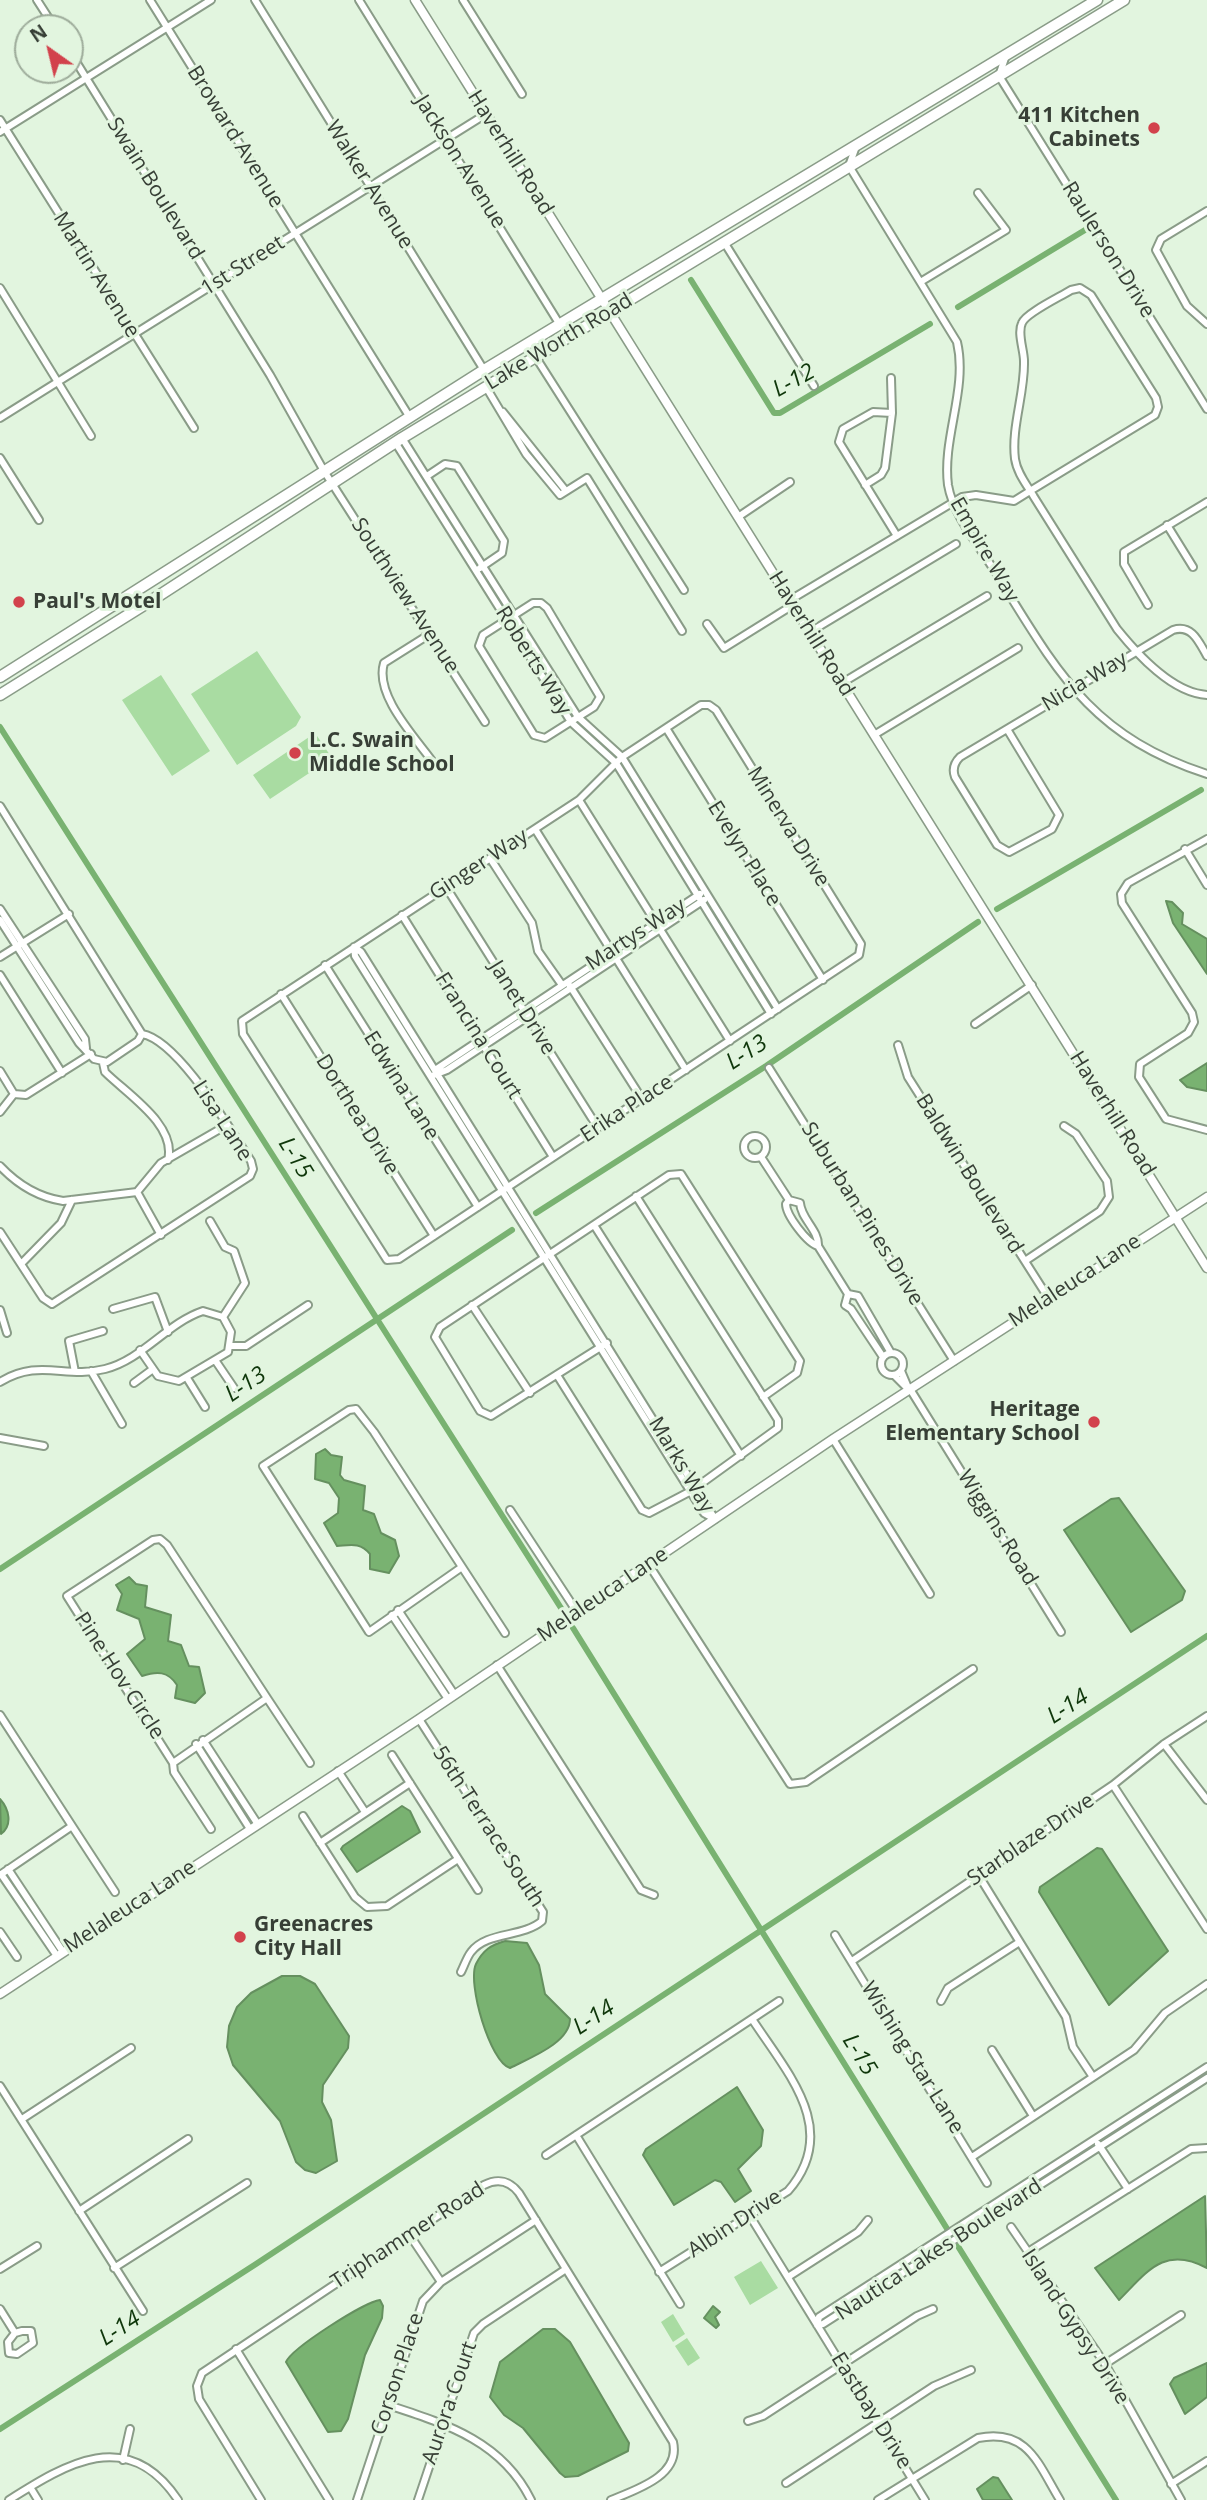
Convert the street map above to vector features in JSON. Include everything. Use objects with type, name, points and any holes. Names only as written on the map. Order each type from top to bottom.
[{"type":"main road","name":"Lake Worth Road","points":[[0,677],[203,550],[409,416],[1097,0]]},
{"type":"main road","name":"Lake Worth Road","points":[[0,695],[485,386],[1124,0]]},
{"type":"main road","points":[[466,398],[484,370]]},
{"type":"main road","points":[[148,603],[150,596],[196,564],[203,550]]},
{"type":"main road","points":[[31,676],[37,661],[83,632],[85,625]]},
{"type":"street","name":"Broward Avenue","points":[[150,0],[409,416]]},
{"type":"street","points":[[3,130],[211,0]]},
{"type":"street","name":"Walker Avenue","points":[[254,0],[484,370]]},
{"type":"street","name":"Jackson Avenue","points":[[359,0],[560,325]]},
{"type":"street","points":[[463,0],[522,94]]},
{"type":"street","name":"Haverhill Road","points":[[419,2],[608,311],[1207,1268]]},
{"type":"street","points":[[999,76],[1001,65],[1008,54]]},
{"type":"street","name":"Swain Boulevard","points":[[84,75],[214,283],[324,471]]},
{"type":"street","name":"Raulerson Drive","points":[[999,76],[1207,409]]},
{"type":"street","name":"1st Street","points":[[0,418],[486,114]]},
{"type":"street","name":"Martin Avenue","points":[[0,120],[3,130],[132,335],[194,428]]},
{"type":"street","points":[[849,166],[851,154],[861,142]]},
{"type":"street","name":"Empire Way","points":[[849,166],[952,329],[960,352],[948,473],[953,502],[1072,690],[1099,717],[1129,740],[1164,759],[1207,774]]},
{"type":"street","points":[[922,281],[1006,230],[978,193]]},
{"type":"street","points":[[1207,211],[1161,239],[1156,245],[1176,290],[1187,306],[1207,324]]},
{"type":"street","points":[[724,242],[814,386]]},
{"type":"street","points":[[0,288],[91,436]]},
{"type":"street","points":[[707,624],[724,648],[792,602],[953,502],[971,495],[1014,501],[1030,491],[1152,418],[1157,411],[1156,398],[1091,295],[1084,289],[1071,290],[1026,318],[1021,325],[1024,374],[1014,456],[1030,491],[1117,629],[1136,652],[1169,679],[1207,695]]},
{"type":"street","points":[[535,356],[684,590]]},
{"type":"street","points":[[865,485],[883,472],[892,413],[891,377]]},
{"type":"street","points":[[485,386],[526,454],[563,493],[587,478],[682,631]]},
{"type":"street","points":[[892,413],[868,413],[840,433],[841,447],[897,536]]},
{"type":"street","name":"Roberts Way","points":[[398,440],[427,476],[483,566],[571,722],[616,763],[771,1014]]},
{"type":"street","name":"Roberts Way","points":[[398,440],[475,571],[578,717],[622,757],[778,1009]]},
{"type":"street","points":[[0,457],[39,520]]},
{"type":"street","points":[[427,476],[446,464],[453,464],[460,469],[504,541],[502,553],[475,571]]},
{"type":"street","name":"Southview Avenue","points":[[324,471],[485,722]]},
{"type":"street","points":[[738,517],[790,482]]},
{"type":"street","points":[[1148,605],[1124,564],[1124,552],[1207,502]]},
{"type":"street","points":[[1167,525],[1193,567]]},
{"type":"street","points":[[810,632],[956,544]]},
{"type":"street","points":[[842,683],[986,596]]},
{"type":"street","points":[[533,603],[541,603],[547,608],[599,693],[597,704],[545,738],[534,735],[479,646],[483,635],[510,617],[533,603]]},
{"type":"street","name":"Nicia Way","points":[[1007,729],[1058,811],[1059,820],[1052,829],[1013,852],[1000,848],[955,777],[953,769],[956,761],[1007,729],[1136,652],[1182,628],[1193,634],[1207,656]]},
{"type":"street","points":[[430,634],[384,663],[382,682],[387,697],[435,765]]},
{"type":"street","points":[[874,734],[1018,648]]},
{"type":"street","name":"Ginger Way","points":[[391,1261],[384,1257],[243,1034],[242,1021],[579,800],[622,757],[701,705],[709,705]]},
{"type":"street","name":"Minerva Drive","points":[[709,705],[716,710],[861,944],[861,952]]},
{"type":"street","name":"Evelyn Place","points":[[666,729],[823,979]]},
{"type":"street","points":[[579,800],[730,1041]]},
{"type":"street","name":"Lisa Lane","points":[[0,806],[142,1034],[153,1037],[181,1061],[251,1161],[252,1173],[162,1235],[52,1304],[43,1298],[0,1232]]},
{"type":"street","points":[[534,829],[686,1070]]},
{"type":"street","points":[[1207,839],[1128,883],[1122,890],[1121,899],[1194,1022],[1188,1033],[1140,1064],[1139,1077],[1166,1119],[1207,1130]]},
{"type":"street","points":[[1185,849],[1207,885]]},
{"type":"street","points":[[490,858],[532,923],[538,951],[566,985],[642,1099]]},
{"type":"street","name":"Janet Drive","points":[[446,887],[598,1128]]},
{"type":"street","name":"Martys Way","points":[[566,985],[614,958],[698,894],[709,895]]},
{"type":"street","name":"Martys Way","points":[[429,1076],[566,985],[610,951],[709,895]]},
{"type":"street","points":[[0,909],[79,1043],[103,1063],[105,1073],[164,1129],[171,1150],[168,1160]]},
{"type":"street","points":[[0,957],[18,943],[69,914]]},
{"type":"street","name":"Francina Court","points":[[402,915],[553,1157]]},
{"type":"street","points":[[0,920],[18,943]]},
{"type":"street","name":"Marks Way","points":[[354,947],[362,952],[607,1343],[694,1489],[704,1513],[715,1519]]},
{"type":"street","name":"Marks Way","points":[[354,947],[355,956],[542,1258],[649,1417]]},
{"type":"street","name":"Erika Place","points":[[391,1261],[478,1208],[861,952]]},
{"type":"street","name":"Edwina Lane","points":[[325,965],[478,1208]]},
{"type":"street","points":[[0,975],[62,1073]]},
{"type":"street","points":[[975,1024],[1032,985]]},
{"type":"street","name":"Dorthea Drive","points":[[281,994],[434,1236]]},
{"type":"street","points":[[103,1063],[138,1041],[142,1034]]},
{"type":"street","name":"Baldwin Boulevard","points":[[898,1045],[908,1077],[1049,1298]]},
{"type":"street","points":[[0,1071],[15,1094],[26,1096],[62,1073],[89,1051]]},
{"type":"street","name":"Suburban Pines Drive","points":[[769,1068],[954,1361]]},
{"type":"street","points":[[0,1112],[15,1094]]},
{"type":"street","points":[[0,1166],[38,1194],[63,1201],[137,1192],[168,1160],[227,1125]]},
{"type":"street","points":[[1025,1261],[1100,1212],[1109,1197],[1107,1181],[1076,1134],[1064,1126]]},
{"type":"street","points":[[761,1157],[789,1200],[800,1203],[800,1210],[818,1239],[818,1246],[848,1294],[858,1296],[891,1353],[901,1357],[898,1373],[882,1369],[883,1357],[851,1309],[845,1305],[848,1294]]},
{"type":"street","points":[[607,1343],[491,1416],[480,1411],[436,1341],[436,1333],[440,1326],[549,1253],[669,1175],[677,1173],[684,1177],[800,1362],[797,1373],[763,1397]]},
{"type":"street","points":[[137,1192],[162,1235]]},
{"type":"street","points":[[557,1375],[642,1510],[653,1513],[694,1489],[773,1435],[778,1428],[778,1420],[636,1196]]},
{"type":"street","name":"Melaleuca Lane","points":[[0,1994],[419,1718],[833,1439],[1207,1197]]},
{"type":"street","points":[[21,1265],[61,1223],[72,1200]]},
{"type":"street","points":[[789,1200],[785,1207],[787,1212],[810,1244],[818,1246]]},
{"type":"street","points":[[210,1222],[225,1247],[234,1251],[245,1283],[223,1317]]},
{"type":"street","points":[[594,1225],[741,1456]]},
{"type":"street","points":[[113,1309],[155,1297],[168,1332]]},
{"type":"street","points":[[571,1303],[578,1297]]},
{"type":"street","points":[[230,1346],[246,1346],[308,1305]]},
{"type":"street","points":[[472,1305],[530,1393]]},
{"type":"street","points":[[0,1310],[7,1333]]},
{"type":"street","points":[[0,1382],[18,1372],[37,1368],[75,1372],[114,1366],[198,1312],[211,1311],[223,1317],[231,1332],[228,1352],[187,1378],[166,1380],[153,1369],[140,1350]]},
{"type":"street","points":[[75,1372],[69,1341],[103,1331]]},
{"type":"street","points":[[883,1357],[891,1353]]},
{"type":"street","points":[[215,1360],[234,1388]]},
{"type":"street","points":[[134,1383],[153,1369]]},
{"type":"street","points":[[91,1371],[122,1424]]},
{"type":"street","name":"Wiggins Road","points":[[898,1373],[1061,1632]]},
{"type":"street","points":[[187,1378],[205,1406]]},
{"type":"street","points":[[462,1567],[369,1632],[263,1466],[349,1410],[356,1409],[370,1425],[505,1633]]},
{"type":"street","points":[[0,1438],[44,1446]]},
{"type":"street","points":[[833,1439],[930,1594]]},
{"type":"street","points":[[510,1510],[577,1612]]},
{"type":"street","name":"Pine Hov Circle","points":[[211,1829],[174,1772],[173,1763],[67,1596],[153,1540],[160,1539],[173,1553],[310,1763]]},
{"type":"street","points":[[649,1564],[790,1784],[806,1782],[973,1669]]},
{"type":"street","points":[[395,1613],[451,1696]]},
{"type":"street","points":[[497,1665],[641,1890],[654,1895]]},
{"type":"street","name":"Pine Hov Circle","points":[[173,1763],[267,1698]]},
{"type":"street","points":[[0,1715],[115,1892]]},
{"type":"street","name":"Starblaze Drive","points":[[852,1961],[1113,1785],[1164,1744],[1207,1716]]},
{"type":"street","name":"56th Terrace South","points":[[419,1718],[543,1912],[542,1921],[530,1930],[496,1937],[472,1950],[461,1972]]},
{"type":"street","points":[[200,1742],[254,1826]]},
{"type":"street","points":[[1164,1744],[1207,1800]]},
{"type":"street","points":[[392,1755],[478,1890]]},
{"type":"street","points":[[338,1771],[365,1812]]},
{"type":"street","points":[[320,1843],[410,1783]]},
{"type":"street","points":[[1113,1785],[1207,1929]]},
{"type":"street","points":[[303,1816],[355,1897],[367,1907],[378,1909],[395,1902],[458,1859]]},
{"type":"street","points":[[60,1954],[3,1873],[72,1826]]},
{"type":"street","points":[[979,1876],[1066,2017],[1073,2047],[1093,2077]]},
{"type":"street","points":[[0,1932],[17,1958]]},
{"type":"street","name":"Wishing Star Lane","points":[[835,1935],[987,2183]]},
{"type":"street","points":[[941,2001],[948,1988],[1018,1943]]},
{"type":"street","points":[[972,2157],[1134,2050],[1165,2013],[1207,1984]]},
{"type":"street","points":[[546,2155],[779,2001]]},
{"type":"street","name":"Albin Drive","points":[[659,2272],[788,2191],[803,2174],[812,2141],[808,2113],[799,2093],[752,2019]]},
{"type":"street","points":[[22,2119],[131,2048]]},
{"type":"street","points":[[992,2050],[1033,2116]]},
{"type":"street","name":"Nautica Lakes Boulevard","points":[[817,2325],[819,2317],[942,2244],[1095,2139],[1207,2067]]},
{"type":"street","name":"Nautica Lakes Boulevard","points":[[966,2228],[1207,2078]]},
{"type":"street","points":[[0,2086],[143,2311]]},
{"type":"street","points":[[576,2135],[680,2304]]},
{"type":"street","points":[[79,2211],[188,2139]]},
{"type":"street","points":[[1095,2139],[1128,2189]]},
{"type":"street","points":[[1028,2252],[1191,2149],[1207,2148]]},
{"type":"street","name":"Triphammer Road","points":[[261,2500],[198,2394],[202,2373],[484,2185],[497,2181],[517,2190],[674,2447],[673,2460],[666,2471],[611,2500]]},
{"type":"street","points":[[114,2268],[247,2183]]},
{"type":"street","name":"Eastbay Drive","points":[[750,2216],[925,2500]]},
{"type":"street","name":"Corson Place","points":[[357,2500],[419,2309],[427,2294],[536,2220]]},
{"type":"street","points":[[788,2277],[858,2232],[868,2220]]},
{"type":"street","name":"Island Gypsy Drive","points":[[1010,2227],[1105,2364],[1181,2500]]},
{"type":"street","points":[[409,2234],[441,2282]]},
{"type":"street","points":[[0,2269],[37,2246]]},
{"type":"street","name":"Aurora Court","points":[[418,2500],[469,2342],[477,2330],[566,2269]]},
{"type":"street","points":[[0,2309],[15,2333]]},
{"type":"street","points":[[748,2421],[763,2416],[933,2309]]},
{"type":"street","points":[[1105,2364],[1181,2315]]},
{"type":"street","points":[[31,2331],[35,2339],[24,2350],[12,2355],[6,2346],[15,2333],[31,2331]]},
{"type":"street","points":[[236,2349],[329,2500]]},
{"type":"street","points":[[786,2483],[934,2386],[971,2370]]},
{"type":"street","points":[[388,2405],[470,2435],[512,2469],[531,2500]]},
{"type":"street","points":[[123,2460],[130,2429]]},
{"type":"street","points":[[878,2500],[978,2438],[1005,2436],[1024,2444],[1060,2500]]},
{"type":"street","points":[[9,2500],[60,2468],[83,2459],[123,2460],[157,2476],[178,2500]]},
{"type":"street","points":[[1171,2484],[1207,2461]]},
{"type":"street","points":[[30,2487],[38,2500]]},
{"type":"shaded area","points":[[257,651],[301,717],[296,726],[237,765],[191,694]]},
{"type":"shaded area","points":[[161,675],[210,751],[172,776],[122,700]]},
{"type":"shaded area","points":[[315,733],[332,758],[270,799],[253,775]]},
{"type":"shaded area","points":[[1166,901],[1172,902],[1183,913],[1182,924],[1207,939],[1207,974],[1173,923]]},
{"type":"shaded area","points":[[1207,1063],[1207,1091],[1187,1087],[1180,1080]]},
{"type":"shaded area","points":[[325,1449],[331,1455],[342,1457],[340,1475],[344,1480],[365,1486],[363,1510],[374,1514],[381,1533],[395,1540],[399,1556],[389,1573],[370,1569],[370,1554],[363,1548],[355,1545],[337,1546],[324,1523],[338,1513],[339,1498],[329,1483],[315,1479],[316,1454]]},
{"type":"shaded area","points":[[1119,1498],[1185,1591],[1182,1600],[1131,1632],[1064,1530],[1111,1499]]},
{"type":"shaded area","points":[[129,1577],[136,1584],[147,1586],[145,1607],[171,1615],[168,1641],[181,1645],[189,1666],[199,1667],[205,1693],[195,1703],[175,1698],[177,1685],[166,1675],[153,1673],[142,1676],[127,1654],[145,1639],[139,1619],[117,1610],[122,1594],[116,1585]]},
{"type":"shaded area","points":[[0,1799],[6,1807],[8,1817],[7,1826],[1,1834]]},
{"type":"shaded area","points":[[402,1806],[410,1811],[420,1832],[357,1872],[341,1849],[343,1846]]},
{"type":"shaded area","points":[[1097,1848],[1102,1849],[1168,1951],[1109,2005],[1039,1892],[1040,1887]]},
{"type":"shaded area","points":[[505,1941],[527,1943],[539,1965],[545,1994],[570,2019],[568,2028],[556,2042],[510,2068],[502,2063],[488,2037],[478,2004],[474,1974],[476,1964],[485,1952]]},
{"type":"shaded area","points":[[282,1976],[300,1976],[315,1984],[349,2036],[348,2048],[323,2085],[322,2102],[331,2120],[337,2161],[316,2173],[305,2170],[296,2162],[280,2121],[233,2065],[227,2047],[229,2026],[237,2007],[251,1993]]},
{"type":"shaded area","points":[[737,2087],[763,2130],[761,2146],[738,2169],[751,2191],[735,2202],[721,2182],[715,2180],[674,2205],[643,2155],[646,2149]]},
{"type":"shaded area","points":[[1205,2196],[1207,2268],[1179,2259],[1157,2265],[1119,2300],[1095,2268]]},
{"type":"shaded area","points":[[761,2261],[778,2288],[750,2305],[734,2277]]},
{"type":"shaded area","points":[[380,2300],[383,2306],[382,2318],[365,2355],[348,2419],[341,2431],[328,2432],[286,2362],[291,2355],[329,2326]]},
{"type":"shaded area","points":[[713,2306],[720,2312],[715,2317],[719,2325],[716,2328],[704,2318]]},
{"type":"shaded area","points":[[673,2314],[685,2334],[673,2342],[661,2322]]},
{"type":"shaded area","points":[[543,2329],[555,2329],[570,2342],[629,2443],[628,2451],[578,2476],[565,2477],[560,2473],[523,2428],[504,2415],[490,2397],[500,2362]]},
{"type":"shaded area","points":[[687,2338],[700,2358],[688,2366],[675,2346]]},
{"type":"shaded area","points":[[1207,2363],[1207,2397],[1185,2414],[1170,2384],[1174,2378]]},
{"type":"shaded area","points":[[993,2477],[998,2478],[1012,2500],[983,2500],[977,2489]]},
{"type":"waterway","name":"L-12","points":[[958,307],[1085,230]]},
{"type":"waterway","name":"L-12","points":[[691,280],[774,413],[780,413],[930,324]]},
{"type":"waterway","name":"L-15","points":[[0,727],[561,1608]]},
{"type":"waterway","name":"L-13","points":[[997,909],[1201,790]]},
{"type":"waterway","name":"L-13","points":[[536,1213],[766,1066],[978,922]]},
{"type":"waterway","name":"L-13","points":[[0,1569],[512,1230]]},
{"type":"waterway","name":"L-15","points":[[573,1628],[1116,2500]]},
{"type":"waterway","name":"L-14","points":[[0,2429],[256,2264],[1207,1636]]},
{"type":"place","name":"411 Kitchen Cabinets","points":[[1154,128]]},
{"type":"place","name":"Paul's Motel","points":[[19,602]]},
{"type":"place","name":"L.C. Swain Middle School","points":[[295,753]]},
{"type":"place","name":"Heritage Elementary School","points":[[1094,1422]]},
{"type":"place","name":"Greenacres City Hall","points":[[240,1937]]}]
